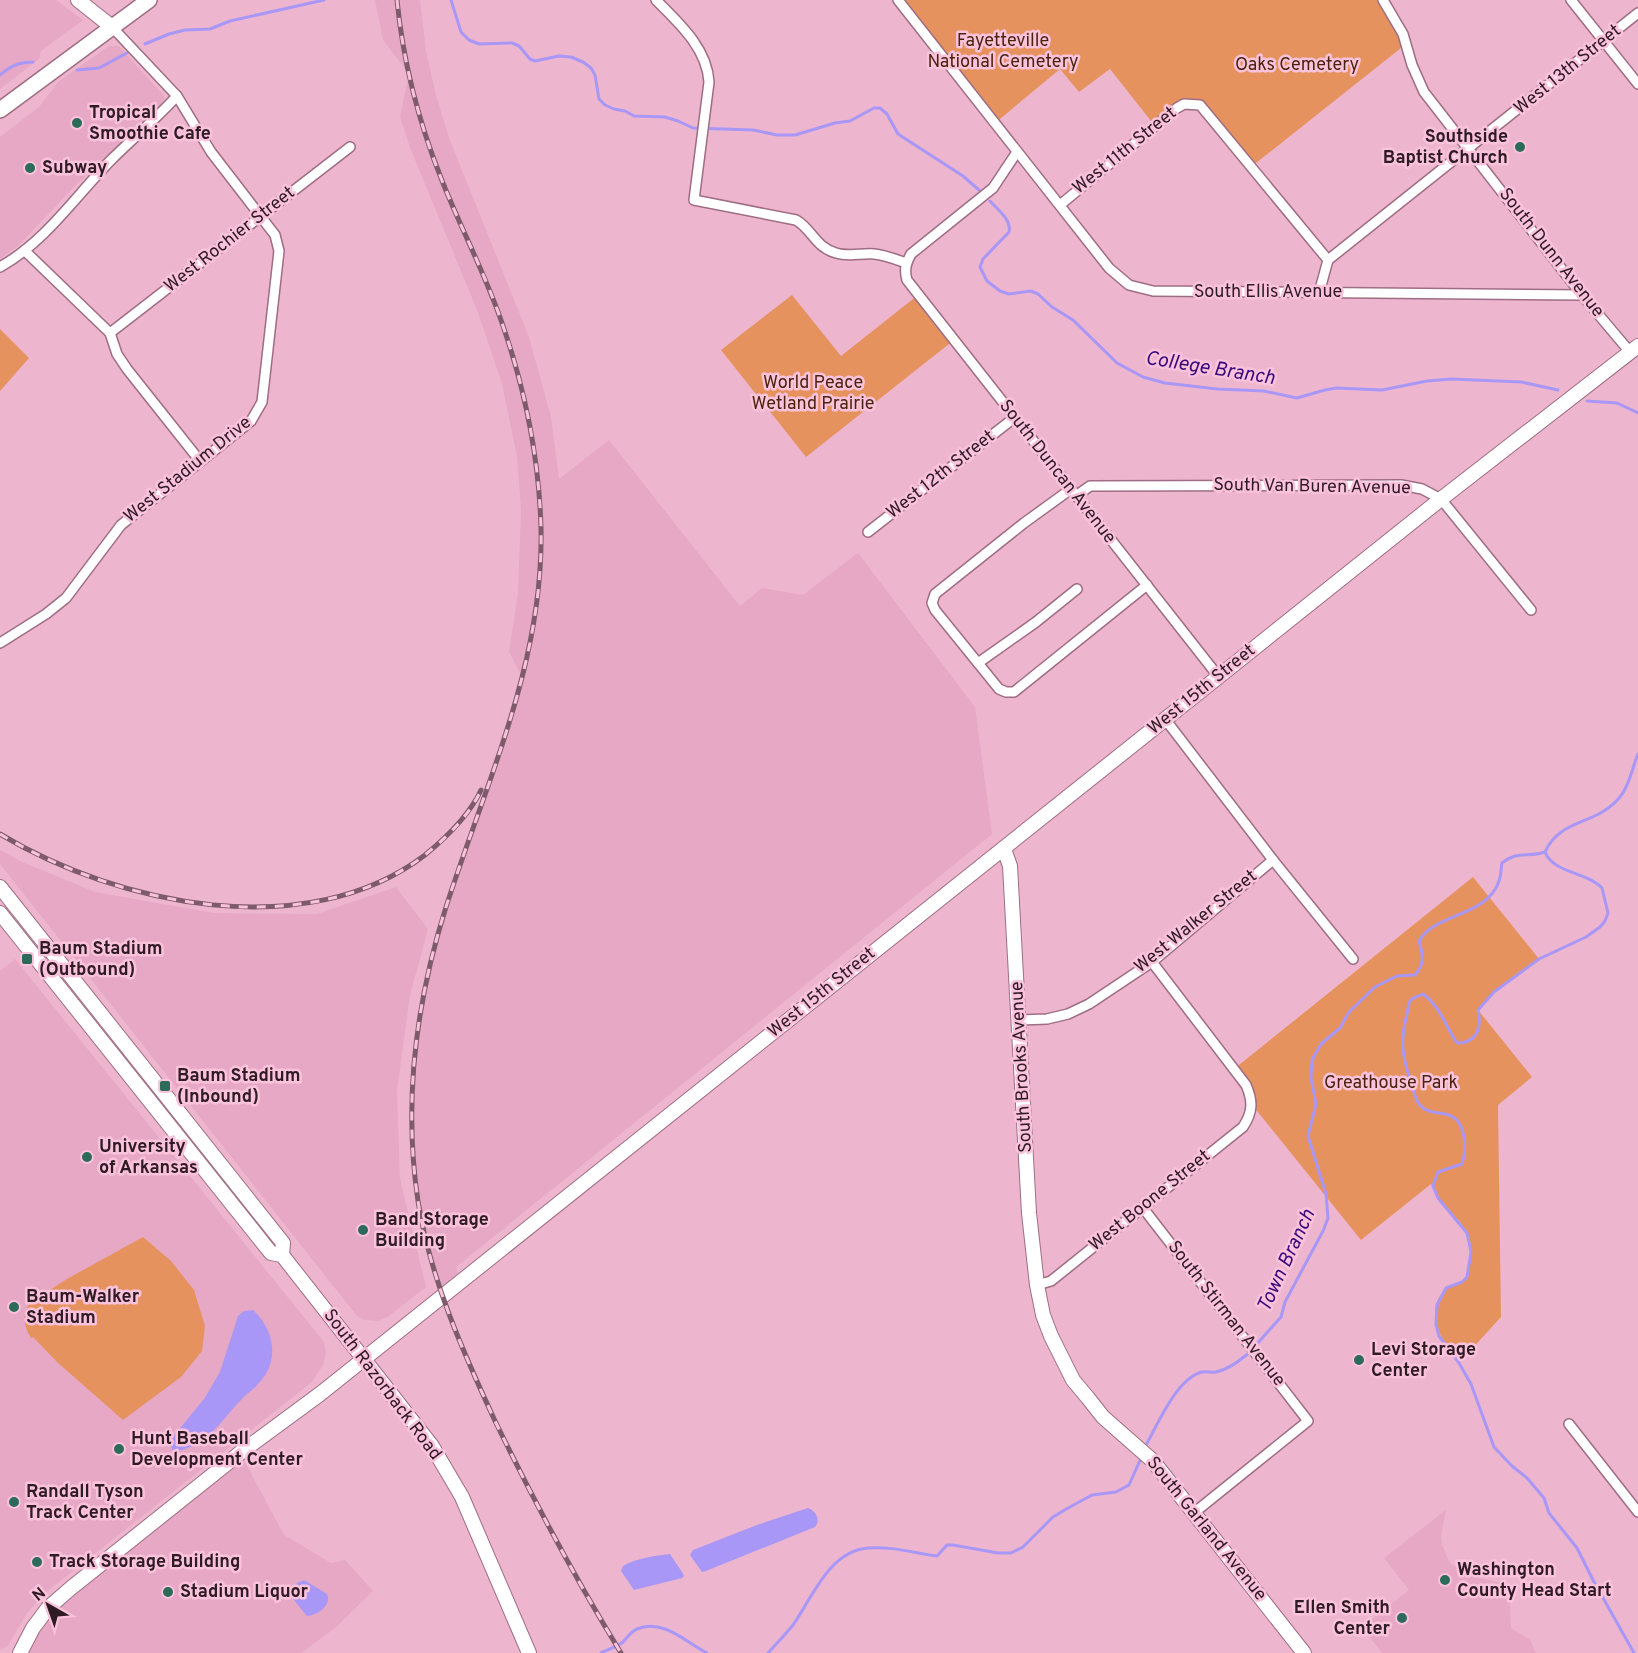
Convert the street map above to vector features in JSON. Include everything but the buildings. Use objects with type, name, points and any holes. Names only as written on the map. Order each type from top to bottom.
[{"type":"main road","points":[[78,0],[112,27]]},
{"type":"main road","points":[[0,110],[149,0]]},
{"type":"main road","name":"West 15th Street","points":[[20,1653],[33,1628],[48,1608],[71,1587],[364,1358],[1218,676],[1634,349]]},
{"type":"main road","name":"South Brooks Avenue","points":[[1004,849],[1010,866],[1029,1213],[1037,1285]]},
{"type":"main road","name":"South Razorback Road","points":[[0,887],[283,1243],[282,1255]]},
{"type":"main road","name":"South Razorback Road","points":[[0,913],[271,1253],[282,1255],[432,1446],[462,1497],[529,1653]]},
{"type":"main road","name":"South Garland Avenue","points":[[1037,1285],[1043,1315],[1073,1380],[1103,1417],[1153,1461],[1196,1512],[1304,1653]]},
{"type":"street","points":[[656,0],[699,48],[708,67],[709,82],[694,200],[796,220],[820,246],[836,253],[873,254],[906,263],[911,254],[993,188],[1017,152]]},
{"type":"street","name":"South Ellis Avenue","points":[[898,0],[1118,278],[1142,289],[1153,291],[1582,295]]},
{"type":"street","name":"South Dunn Avenue","points":[[1383,0],[1403,34],[1412,65],[1424,92],[1582,295],[1634,349]]},
{"type":"street","points":[[1571,0],[1638,84]]},
{"type":"street","name":"West 13th Street","points":[[1328,260],[1638,13]]},
{"type":"street","name":"West Stadium Drive","points":[[0,643],[46,614],[66,598],[121,525],[251,421],[262,402],[279,251],[275,235],[211,152],[177,96],[112,27]]},
{"type":"street","points":[[0,267],[25,251],[40,237],[111,161],[177,96]]},
{"type":"street","name":"West 11th Street","points":[[1060,205],[1177,108],[1193,103],[1205,109],[1328,260]]},
{"type":"street","name":"West Rochier Street","points":[[110,333],[350,147]]},
{"type":"street","points":[[25,251],[110,333],[117,354],[127,369],[200,461]]},
{"type":"street","points":[[1319,292],[1328,260]]},
{"type":"street","name":"South Duncan Avenue","points":[[906,263],[907,280],[1218,676]]},
{"type":"street","name":"West 12th Street","points":[[867,532],[1014,418]]},
{"type":"street","name":"South Van Buren Avenue","points":[[978,663],[935,610],[932,603],[935,594],[1024,523],[1090,486],[1401,485],[1422,489],[1441,499],[1531,610]]},
{"type":"street","points":[[1077,589],[1036,622],[978,663],[999,689],[1014,692],[1147,585]]},
{"type":"street","points":[[1165,719],[1272,860],[1353,959]]},
{"type":"street","name":"West Walker Street","points":[[1020,1020],[1047,1019],[1068,1014],[1089,1004],[1152,962],[1272,860]]},
{"type":"street","name":"West Boone Street","points":[[1037,1285],[1051,1281],[1243,1126],[1250,1116],[1252,1106],[1246,1085],[1152,962]]},
{"type":"street","name":"South Stirman Avenue","points":[[1143,1208],[1308,1421],[1196,1512]]},
{"type":"street","points":[[1569,1424],[1638,1512]]},
{"type":"shaded area","points":[[0,0],[56,0],[83,20],[41,51],[39,59],[0,89]]},
{"type":"shaded area","points":[[375,0],[420,0],[426,51],[436,95],[449,138],[529,337],[551,417],[559,479],[609,440],[740,606],[762,588],[803,595],[858,553],[975,707],[992,834],[456,1267],[460,1282],[443,1296],[418,1200],[412,1122],[412,1071],[418,1019],[430,962],[446,909],[503,748],[523,678],[509,652],[518,593],[521,510],[517,456],[502,384],[477,310],[411,150],[400,117],[409,74],[383,40]]},
{"type":"shaded area","points":[[109,46],[119,46],[165,97],[161,105],[74,187],[17,247],[0,259],[0,137],[39,107],[58,82]]},
{"type":"shaded area","name":"University of Arkansas","points":[[0,850],[22,862],[95,892],[214,913],[317,914],[396,887],[428,929],[410,995],[397,1091],[400,1179],[426,1287],[389,1316],[378,1321],[365,1320],[357,1316],[0,864]]},
{"type":"shaded area","name":"University of Arkansas","points":[[15,959],[324,1342],[326,1353],[323,1365],[312,1382],[45,1593],[27,1613],[7,1647],[0,1649],[0,971]]},
{"type":"shaded area","points":[[253,1310],[266,1327],[272,1346],[270,1366],[265,1375],[204,1439],[195,1445],[173,1452],[170,1443],[172,1438],[204,1399],[220,1372],[238,1316],[244,1311]]},
{"type":"shaded area","points":[[240,1453],[284,1535],[331,1563],[345,1560],[373,1591],[335,1628],[301,1653],[20,1653],[33,1628]]},
{"type":"shaded area","points":[[808,1508],[817,1516],[818,1522],[815,1527],[706,1571],[702,1572],[690,1555],[693,1550]]},
{"type":"shaded area","name":"Washington County Head Start","points":[[1446,1510],[1441,1535],[1442,1545],[1450,1563],[1469,1576],[1509,1584],[1511,1628],[1530,1640],[1536,1653],[1382,1653],[1362,1627],[1409,1590],[1384,1558]]},
{"type":"shaded area","points":[[670,1554],[684,1576],[682,1578],[634,1590],[621,1571],[623,1566],[634,1561]]},
{"type":"shaded area","points":[[304,1580],[327,1594],[328,1598],[323,1609],[307,1616],[289,1594],[295,1585]]},
{"type":"green space","points":[[898,0],[1383,0],[1406,44],[1251,167],[1193,103],[1155,126],[1110,69],[1079,92],[1060,69],[995,123]]},
{"type":"green space","name":"World Peace Wetland Prairie","points":[[792,295],[841,356],[918,295],[954,340],[806,457],[721,350]]},
{"type":"green space","points":[[0,329],[29,358],[0,391]]},
{"type":"green space","name":"Greathouse Park","points":[[1473,877],[1539,959],[1494,992],[1478,1010],[1532,1077],[1498,1105],[1501,1317],[1459,1363],[1447,1347],[1435,1317],[1439,1298],[1446,1289],[1468,1275],[1470,1241],[1458,1220],[1440,1201],[1431,1184],[1361,1240],[1253,1106],[1234,1069]]},
{"type":"green space","points":[[143,1237],[171,1261],[194,1290],[205,1326],[202,1351],[181,1377],[123,1420],[57,1362],[33,1337],[31,1338],[26,1327],[25,1316],[35,1296],[37,1298]]},
{"type":"waterway","name":"College Branch","points":[[145,44],[185,30],[210,29],[230,21],[324,0]]},
{"type":"waterway","name":"College Branch","points":[[451,0],[461,32],[469,40],[479,44],[512,43],[519,46],[530,59],[535,61],[559,56],[571,57],[583,62],[591,68],[595,75],[599,99],[614,109],[634,116],[665,117],[693,128],[753,130],[777,135],[795,135],[850,121],[874,108],[880,108],[887,114],[898,134],[963,176],[979,190]]},
{"type":"waterway","name":"College Branch","points":[[77,70],[99,68],[127,53]]},
{"type":"waterway","name":"College Branch","points":[[0,75],[15,65],[33,62]]},
{"type":"waterway","name":"College Branch","points":[[990,201],[1004,215],[1009,232],[983,259],[980,267],[987,281],[1000,291],[1009,294],[1031,291],[1038,294],[1052,307],[1073,320],[1117,363],[1143,377],[1165,383],[1264,391],[1297,398],[1336,388],[1382,390],[1427,381],[1452,379],[1521,382],[1558,390]]},
{"type":"waterway","name":"College Branch","points":[[1587,401],[1617,403],[1638,413]]},
{"type":"waterway","name":"Town Branch","points":[[1256,1345],[1281,1317],[1285,1302],[1328,1218],[1326,1194],[1308,1136],[1316,1104],[1311,1078],[1312,1060],[1321,1044],[1340,1028],[1349,1012],[1375,987],[1397,976],[1415,975],[1422,959],[1419,941],[1437,925],[1484,902],[1493,893],[1499,881],[1502,863],[1518,855],[1545,852],[1560,833],[1611,806],[1626,787],[1638,754]]},
{"type":"waterway","points":[[1545,852],[1555,864],[1602,888],[1608,913],[1605,921],[1586,937],[1539,959],[1494,992],[1478,1010],[1478,1028],[1469,1040],[1457,1043],[1438,1011],[1423,994],[1413,999],[1409,1004],[1403,1032],[1403,1049],[1408,1073],[1419,1104],[1428,1111],[1455,1118],[1464,1138],[1465,1149],[1462,1164],[1438,1172],[1433,1186],[1438,1198],[1467,1233],[1471,1252],[1467,1277],[1462,1282],[1446,1288],[1437,1305],[1436,1325],[1439,1336],[1471,1384],[1494,1447],[1527,1478],[1544,1498],[1549,1513],[1577,1548],[1634,1653]]},
{"type":"waterway","name":"Town Branch","points":[[1146,1445],[1169,1403],[1184,1383],[1202,1372],[1225,1369],[1249,1353]]},
{"type":"waterway","name":"Town Branch","points":[[768,1653],[793,1625],[823,1577],[842,1558],[854,1551],[885,1548],[937,1556],[947,1545],[953,1545],[1011,1553],[1023,1547],[1053,1517],[1068,1508],[1092,1495],[1116,1492],[1129,1485],[1142,1456]]},
{"type":"waterway","name":"Town Branch","points":[[601,1653],[621,1644],[635,1630],[646,1626],[665,1629],[707,1653]]},
{"type":"railway","points":[[397,0],[407,68],[425,134],[448,196],[495,304],[518,373],[534,449],[541,528],[539,578],[533,627],[523,674],[510,721],[446,907],[420,1015],[412,1089],[414,1164],[418,1201],[423,1230],[439,1286],[484,1396],[510,1452],[556,1539],[621,1653]]},
{"type":"railway","points":[[0,834],[47,859],[100,880],[155,896],[212,905],[270,907],[325,900],[378,883],[425,855],[441,841],[457,826],[481,790]]},
{"type":"place","name":"Tropical Smoothie Cafe","points":[[77,123]]},
{"type":"place","name":"Southside Baptist Church","points":[[1520,147]]},
{"type":"place","name":"Subway","points":[[30,168]]},
{"type":"place","name":"Baum Stadium (Outbound)","points":[[27,959]]},
{"type":"place","name":"Baum Stadium (Inbound)","points":[[165,1086]]},
{"type":"place","name":"University of Arkansas","points":[[87,1157]]},
{"type":"place","name":"Band Storage Building","points":[[363,1230]]},
{"type":"place","name":"Baum-Walker Stadium","points":[[14,1307]]},
{"type":"place","name":"Levi Storage Center","points":[[1359,1360]]},
{"type":"place","name":"Hunt Baseball Development Center","points":[[119,1449]]},
{"type":"place","name":"Randall Tyson Track Center","points":[[14,1502]]},
{"type":"place","name":"Track Storage Building","points":[[37,1562]]},
{"type":"place","name":"Washington County Head Start","points":[[1445,1580]]},
{"type":"place","name":"Stadium Liquor","points":[[168,1592]]},
{"type":"place","name":"Ellen Smith Center","points":[[1402,1618]]},
{"type":"park label","name":"Fayetteville National Cemetery","points":[[1003,51]]},
{"type":"park label","name":"Oaks Cemetery","points":[[1297,65]]}]
